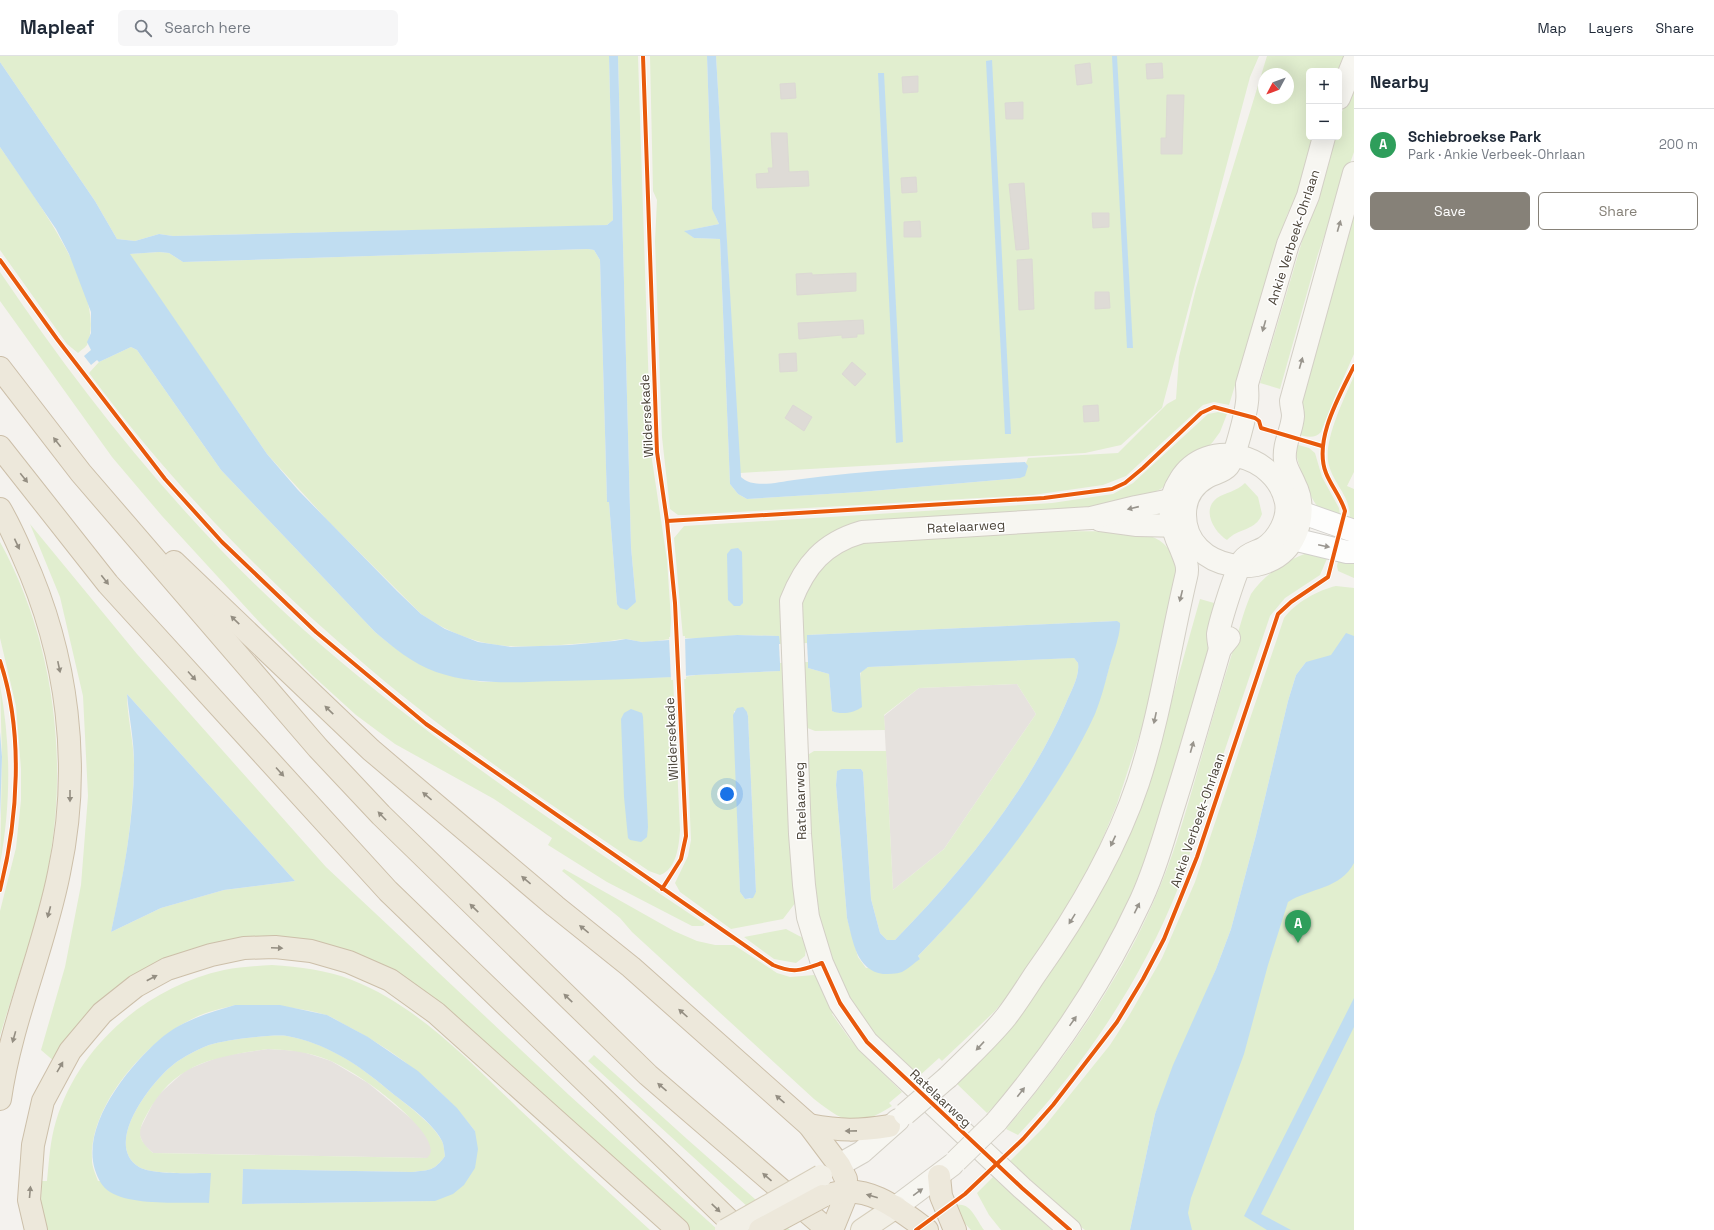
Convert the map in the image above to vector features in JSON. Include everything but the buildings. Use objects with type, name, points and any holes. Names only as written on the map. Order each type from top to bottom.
[{"type":"highway","points":[[0,368],[81,473],[318,748],[381,815],[648,1075],[828,1230]]},
{"type":"highway","points":[[0,447],[108,584],[388,891],[739,1230]]},
{"type":"highway","points":[[81,473],[371,750],[555,906],[631,967],[809,1125],[839,1165]]},
{"type":"highway","points":[[0,509],[31,574],[54,642],[63,684],[68,726],[70,770],[70,805],[59,874],[9,1056],[0,1099]]},
{"type":"highway","points":[[36,1230],[29,1200],[33,1145],[43,1101],[70,1051],[102,1013],[136,986],[167,969],[211,955],[244,948],[275,947],[312,951],[349,962],[390,980],[436,1013],[678,1230]]},
{"type":"highway","points":[[809,1125],[841,1131],[861,1131],[897,1120]]},
{"type":"highway","points":[[939,1176],[941,1196],[955,1230]]},
{"type":"highway","points":[[832,1230],[835,1191]]},
{"type":"highway","points":[[760,1230],[835,1191],[875,1195],[896,1207],[927,1230]]},
{"type":"main road","points":[[1342,91],[1354,61]]},
{"type":"main road","name":"Ankie Verbeek-Ohrlaan","points":[[1226,454],[1237,399],[1247,384],[1288,244],[1308,196],[1323,140]]},
{"type":"main road","points":[[1275,464],[1286,443],[1293,416],[1290,401],[1354,173]]},
{"type":"main road","points":[[1179,526],[1185,515],[1186,504],[1190,493],[1198,483],[1229,465],[1226,454]]},
{"type":"main road","points":[[726,1230],[835,1191],[839,1165],[862,1152],[948,1077],[1006,1017],[1050,955],[1092,886],[1138,784],[1150,742],[1163,680],[1189,621],[1200,581],[1195,556],[1197,547],[1170,517],[1171,500],[1182,477],[1192,466],[1205,459],[1226,454],[1286,467],[1296,487],[1300,500],[1284,521],[1276,536],[1262,549],[1247,556],[1246,566]]},
{"type":"main road","name":"Ratelaarweg","points":[[1070,1230],[1022,1188],[867,1042],[840,1003],[822,963],[808,917],[800,834],[791,601],[798,584],[812,562],[830,545],[845,537],[862,532],[1091,518],[1171,500]]},
{"type":"main road","points":[[1195,556],[1222,563],[1246,566],[1274,559],[1284,551],[1293,540],[1299,524],[1293,509]]},
{"type":"main road","name":"Ratelaarweg","points":[[1091,518],[1137,525],[1179,526]]},
{"type":"main road","name":"Ankie Verbeek-Ohrlaan","points":[[868,1226],[939,1176],[996,1122],[1021,1093],[1080,1010],[1114,956],[1142,898],[1181,784],[1220,649],[1229,638],[1249,575],[1246,566]]},
{"type":"street","points":[[1293,509],[1354,530]]},
{"type":"street","points":[[1293,540],[1346,552],[1354,552]]},
{"type":"shaded area","points":[[1017,684],[1036,714],[944,849],[893,890],[884,716],[919,688]]},
{"type":"shaded area","points":[[268,1049],[300,1051],[331,1061],[368,1083],[419,1125],[431,1142],[431,1156],[428,1158],[153,1153],[144,1145],[140,1136],[140,1129],[156,1097],[186,1070],[221,1056]]},
{"type":"green space","points":[[0,56],[609,56],[613,220],[607,225],[593,226],[173,236],[159,234],[135,241],[117,239],[95,201],[0,62]]},
{"type":"green space","points":[[618,56],[638,56],[651,453],[667,560],[671,619],[670,639],[638,642],[622,639],[604,642],[551,646],[508,646],[466,638],[444,628],[421,614],[330,523],[267,454],[129,254],[159,252],[169,253],[183,262],[594,250],[600,260],[607,502],[609,502],[617,604],[636,602],[631,547]]},
{"type":"green space","points":[[650,56],[707,56],[712,208],[719,224],[685,231],[694,238],[720,239],[730,484],[738,494],[747,499],[860,492],[1020,478],[1028,458],[1118,453],[1167,404],[1176,399],[1179,357],[1196,288],[1258,85],[1258,104],[1294,104],[1294,68],[1263,68],[1267,56],[1351,56],[1341,68],[1306,68],[1306,140],[1316,140],[1298,193],[1287,215],[1229,405],[1214,402],[1203,405],[1126,476],[1103,485],[1033,495],[678,515],[670,509],[662,437],[655,241],[657,200],[653,191]]},
{"type":"green space","points":[[716,56],[1259,56],[1250,77],[1162,408],[1121,445],[1085,453],[740,473]]},
{"type":"green space","points":[[1354,80],[1354,152],[1318,254],[1280,389],[1260,383],[1332,140],[1342,140],[1342,112]]},
{"type":"green space","points":[[0,147],[46,215],[63,243],[77,271],[87,298],[91,323],[87,345],[78,353],[67,344],[0,250]]},
{"type":"green space","points":[[1354,198],[1354,354],[1321,432],[1312,437],[1295,434],[1316,338]]},
{"type":"green space","points":[[0,272],[71,372],[109,421],[188,515],[230,560],[274,603],[366,682],[460,755],[557,824],[705,924],[703,926],[692,926],[607,882],[548,845],[552,838],[494,799],[395,744],[356,715],[312,675],[262,625],[162,516],[112,457],[0,301]]},
{"type":"green space","points":[[131,347],[137,350],[221,470],[375,632],[412,659],[425,666],[452,676],[483,682],[673,677],[680,830],[676,856],[670,868],[660,875],[649,871],[471,748],[437,723],[370,669],[293,601],[220,529],[152,453],[89,373],[99,362]]},
{"type":"green space","points":[[1354,376],[1354,472],[1347,486],[1354,489],[1354,525],[1349,523],[1350,514],[1346,498],[1330,469],[1328,451],[1329,441],[1336,418]]},
{"type":"green space","points":[[1218,412],[1227,414],[1220,432],[1212,443],[1161,489],[1138,499],[1071,510],[824,541],[784,644],[779,644],[778,636],[737,635],[707,639],[683,638],[674,538],[684,526],[1052,503],[1113,494],[1133,483],[1208,414]]},
{"type":"green space","points":[[1295,444],[1309,448],[1315,453],[1322,477],[1339,508],[1340,515],[1326,512],[1317,506],[1308,490],[1300,469]]},
{"type":"green space","points":[[1245,483],[1258,497],[1262,514],[1256,524],[1236,533],[1227,540],[1214,526],[1211,520],[1210,508],[1212,503],[1217,498]]},
{"type":"green space","points":[[30,524],[137,654],[326,867],[569,1095],[718,1230],[687,1230],[357,956],[183,956],[55,1062],[41,1050],[65,967],[81,885],[88,796],[83,696],[60,597]],"holes":[[[127,694],[295,881],[224,890],[161,908],[111,932],[127,849],[132,807],[134,756]]]},
{"type":"green space","points":[[1047,531],[1119,532],[1146,535],[1160,541],[1172,554],[1176,576],[1149,706],[1117,804],[1095,857],[1064,915],[1020,980],[995,1011],[942,1061],[939,1058],[917,1078],[860,1019],[835,975],[814,904],[806,756],[814,751],[886,751],[893,890],[944,849],[1036,714],[1017,684],[919,688],[884,715],[885,730],[815,731],[805,727],[802,662],[808,661],[808,668],[829,674],[832,711],[842,713],[860,678],[861,671],[868,667],[1070,658],[1074,658],[1078,663],[1078,673],[1075,683],[1051,735],[1013,799],[968,859],[895,940],[887,940],[880,933],[871,899],[863,772],[861,769],[837,771],[836,785],[847,918],[858,957],[866,968],[920,959],[918,956],[969,900],[1039,809],[1075,751],[1091,720],[1103,688],[1112,655],[1117,621],[807,635],[807,643],[802,643],[802,601],[811,581],[827,561],[846,548],[868,541]]},
{"type":"green space","points":[[0,542],[18,578],[32,616],[43,656],[51,696],[56,737],[57,778],[55,818],[46,881],[34,926],[0,1036],[0,911],[16,848],[21,800],[21,769],[16,706],[0,638]]},
{"type":"green space","points":[[1308,553],[1329,554],[1320,575],[1285,598],[1270,616],[1179,886],[1148,954],[1130,986],[1090,1049],[1067,1078],[1018,1135],[1006,1129],[1059,1062],[1083,1028],[1106,993],[1146,919],[1163,880],[1177,840],[1242,618],[1251,594],[1262,581],[1276,569],[1292,559]]},
{"type":"green space","points":[[1339,557],[1354,560],[1354,578],[1338,571],[1337,566]]},
{"type":"green space","points":[[1336,586],[1354,588],[1354,1230],[1153,1230],[1306,662],[1296,675],[1288,701],[1256,835],[1231,929],[1216,969],[1155,1114],[1130,1230],[1085,1230],[1059,1210],[1009,1162],[1044,1127],[1110,1045],[1130,1014],[1162,958],[1195,882],[1284,618],[1294,607],[1307,598]]},
{"type":"green space","points":[[1200,599],[1221,605],[1167,803],[1130,901],[1074,1005],[1003,1098],[987,1113],[956,1083],[1027,1006],[1055,966],[1098,897],[1168,713]]},
{"type":"green space","points":[[780,663],[785,663],[796,902],[783,919],[731,929],[680,892],[675,883],[688,856],[691,840],[684,677],[696,675],[780,671]],"holes":[[[734,711],[747,712],[756,892],[750,899],[745,899],[740,892]]]},
{"type":"green space","points":[[0,685],[4,708],[8,753],[8,797],[4,842],[0,864],[2,757]]},
{"type":"green space","points":[[564,869],[674,931],[697,941],[715,945],[734,945],[777,973],[790,977],[814,975],[817,977],[835,1011],[832,1014],[849,1038],[902,1092],[889,1103],[892,1106],[869,1118],[852,1120],[835,1114],[814,1099],[632,932],[620,918],[562,871]]},
{"type":"green space","points":[[786,929],[803,938],[806,948],[805,956],[796,963],[774,959],[744,937]]},
{"type":"green space","points":[[272,965],[323,971],[343,977],[376,991],[399,1004],[442,1036],[462,1054],[650,1230],[47,1230],[41,1203],[42,1181],[47,1181],[54,1128],[67,1093],[81,1068],[99,1044],[120,1023],[143,1005],[168,990],[196,978],[224,970]],"holes":[[[235,1005],[292,1008],[329,1016],[388,1050],[404,1061],[435,1087],[475,1131],[435,1201],[242,1204],[243,1169],[412,1172],[431,1169],[438,1165],[445,1156],[442,1141],[432,1127],[365,1071],[328,1049],[301,1039],[287,1036],[225,1041],[209,1045],[195,1051],[178,1061],[165,1072],[154,1084],[134,1113],[128,1129],[126,1144],[129,1157],[139,1167],[145,1170],[163,1172],[211,1173],[98,1181],[92,1163],[94,1139],[100,1118],[110,1097],[124,1078],[139,1059],[174,1029],[202,1014]],[[268,1049],[315,1055],[331,1061],[364,1080],[398,1106],[421,1130],[428,1141],[431,1151],[427,1158],[153,1153],[144,1144],[140,1135],[141,1126],[158,1097],[170,1083],[198,1065],[214,1059]]]},
{"type":"green space","points":[[594,1055],[790,1230],[773,1230],[588,1061]]},
{"type":"green space","points":[[993,1177],[1052,1230],[1001,1230],[989,1215],[977,1193]]},
{"type":"green space","points":[[958,1205],[967,1207],[973,1213],[984,1230],[971,1230],[956,1214],[955,1209]]},
{"type":"water","points":[[609,56],[618,56],[631,547],[636,602],[627,610],[620,608],[617,604],[609,502],[607,502],[600,260],[594,250],[183,262],[169,253],[159,252],[130,254],[267,454],[298,490],[421,614],[445,629],[478,642],[511,647],[569,645],[626,639],[642,642],[737,635],[779,636],[780,644],[807,643],[807,635],[1117,621],[1120,623],[1117,642],[1095,714],[1079,746],[1060,778],[1019,838],[983,884],[945,928],[918,956],[920,959],[902,972],[895,974],[883,974],[874,971],[861,961],[854,945],[847,918],[836,785],[837,771],[842,769],[861,769],[863,772],[871,899],[880,933],[887,940],[895,940],[968,859],[1013,799],[1051,735],[1075,683],[1078,673],[1078,663],[1074,658],[868,667],[860,673],[862,707],[852,712],[843,713],[832,711],[829,674],[808,668],[808,662],[780,663],[780,671],[673,677],[513,682],[467,679],[428,669],[404,655],[375,632],[221,470],[137,350],[131,347],[99,362],[97,360],[91,365],[84,356],[91,350],[87,342],[91,333],[91,312],[69,254],[56,229],[0,147],[0,62],[95,201],[117,239],[135,241],[159,234],[173,236],[607,225],[613,220]]},
{"type":"water","points":[[707,56],[716,56],[741,477],[752,483],[766,484],[881,471],[1025,462],[1028,466],[1025,476],[1020,478],[860,492],[747,499],[738,494],[730,484],[720,239],[694,238],[684,231],[719,224],[712,209]]},
{"type":"water","points":[[1112,56],[1117,56],[1133,348],[1127,348]]},
{"type":"water","points":[[992,60],[1011,434],[1005,434],[986,61]]},
{"type":"water","points":[[878,73],[884,73],[903,442],[896,443]]},
{"type":"water","points":[[738,548],[742,552],[743,603],[740,606],[734,606],[728,600],[727,554],[731,549]]},
{"type":"water","points":[[1346,633],[1354,636],[1354,863],[1348,872],[1333,883],[1288,902],[1268,965],[1244,1054],[1191,1198],[1188,1213],[1192,1230],[1130,1230],[1155,1114],[1173,1065],[1216,969],[1231,929],[1256,835],[1288,701],[1296,675],[1306,662],[1331,655]]},
{"type":"water","points":[[127,694],[295,881],[224,890],[161,908],[111,932],[124,870],[134,785],[134,754]]},
{"type":"water","points":[[743,707],[748,716],[756,892],[753,898],[745,899],[740,892],[733,715],[737,708]]},
{"type":"water","points":[[631,709],[642,713],[643,717],[648,827],[647,837],[641,842],[630,840],[628,838],[624,797],[621,719],[624,713]]},
{"type":"water","points":[[0,732],[2,757],[0,819]]},
{"type":"water","points":[[1354,998],[1354,1027],[1261,1214],[1291,1230],[1267,1230],[1244,1216]]},
{"type":"water","points":[[235,1005],[280,1005],[327,1015],[368,1037],[418,1071],[457,1108],[475,1131],[478,1149],[475,1168],[464,1185],[453,1194],[435,1201],[242,1204],[243,1169],[412,1172],[431,1169],[438,1165],[445,1156],[442,1141],[425,1119],[353,1063],[328,1049],[315,1044],[301,1039],[280,1036],[225,1041],[209,1045],[191,1053],[178,1061],[165,1072],[154,1084],[134,1113],[128,1129],[126,1144],[129,1157],[139,1167],[145,1170],[174,1173],[211,1173],[209,1203],[144,1201],[119,1196],[107,1190],[97,1177],[92,1153],[95,1135],[101,1117],[121,1082],[146,1052],[167,1033],[195,1018]]},
{"type":"pier","points":[[685,636],[686,679],[671,680],[669,637]]},
{"type":"pier","points":[[807,643],[808,662],[780,663],[779,644]]},
{"type":"cycle path","name":"Wildersekade","points":[[643,56],[657,452],[667,521],[675,603],[686,836],[681,859],[662,889]]},
{"type":"cycle path","points":[[0,260],[57,339],[165,479],[222,542],[316,632],[426,724],[773,965],[780,968],[798,970],[822,963],[840,1003],[867,1042],[1022,1188],[1070,1230]]},
{"type":"cycle path","points":[[916,1230],[965,1194],[1023,1139],[1053,1105],[1117,1022],[1143,979],[1164,939],[1197,857],[1278,614],[1291,602],[1328,577],[1345,511],[1326,473],[1323,460],[1323,446],[1325,432],[1330,418],[1354,366]]},
{"type":"cycle path","points":[[667,521],[1044,498],[1112,489],[1125,483],[1201,413],[1214,407],[1255,418],[1259,421],[1261,428],[1322,446]]},
{"type":"cycle path","points":[[0,661],[8,688],[13,717],[16,776],[11,834],[0,890]]},
{"type":"place","name":"Schiebroekse Park","points":[[1298,943]]}]
